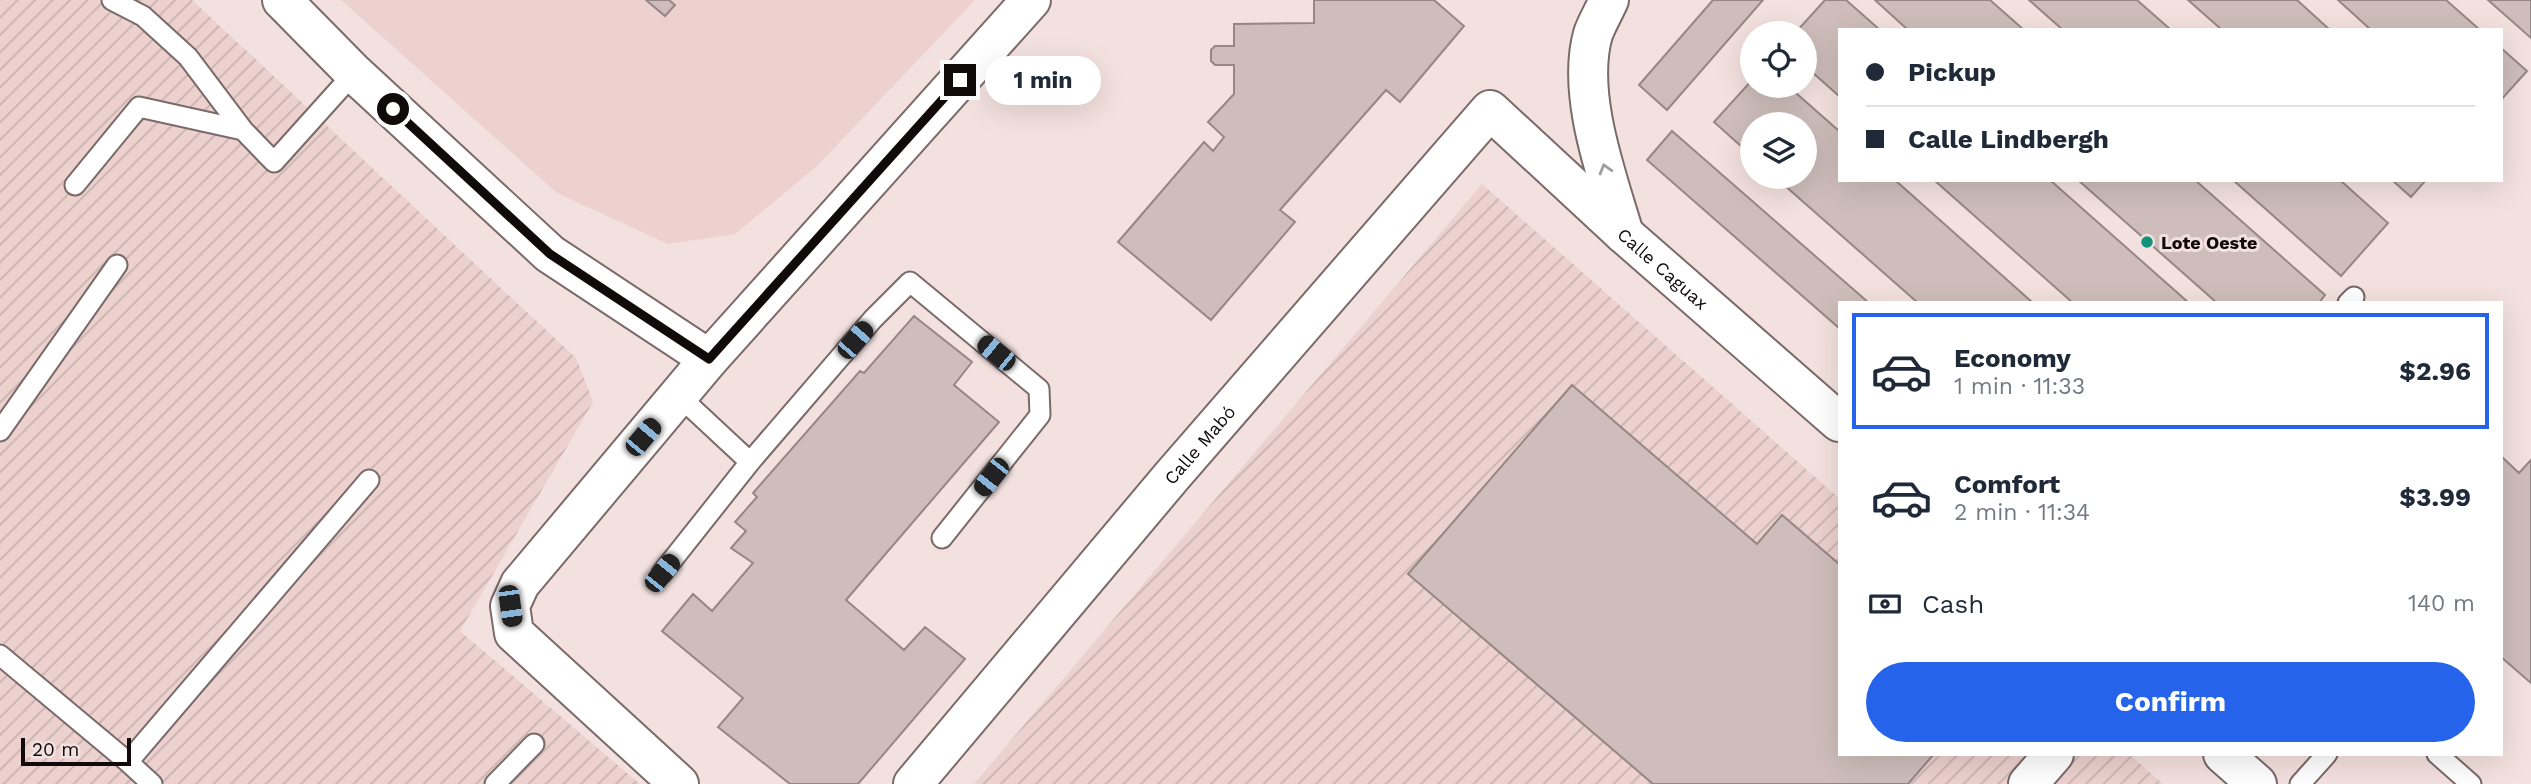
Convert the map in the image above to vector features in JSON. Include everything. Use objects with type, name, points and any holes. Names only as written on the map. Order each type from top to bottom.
[{"type":"street","points":[[282,0],[354,73],[550,254],[709,359]]},
{"type":"street","points":[[679,784],[514,633],[510,606],[520,584],[678,395],[1031,0]]},
{"type":"street","points":[[1609,0],[1594,33],[1587,69],[1597,142],[1624,234]]},
{"type":"street","name":"Calle Caguax","points":[[1490,110],[1624,234],[1838,421]]},
{"type":"street","name":"Calle Mabó","points":[[913,784],[1172,476],[1490,110]]},
{"type":"street","points":[[2028,784],[2052,756]]},
{"type":"street","points":[[2225,756],[2257,784]]},
{"type":"lane","points":[[112,0],[143,16],[188,57],[243,130],[274,162],[354,73]]},
{"type":"lane","points":[[75,185],[139,107],[243,130]]},
{"type":"lane","points":[[0,431],[117,265]]},
{"type":"lane","points":[[662,573],[750,463],[873,319],[910,282],[1039,389],[1040,415],[942,538]]},
{"type":"lane","points":[[678,395],[750,463]]},
{"type":"lane","points":[[128,762],[369,480]]},
{"type":"lane","points":[[0,654],[152,784]]},
{"type":"lane","points":[[495,784],[534,744]]},
{"type":"lane","points":[[2300,784],[2325,756]]},
{"type":"lane","points":[[2439,756],[2471,784]]},
{"type":"shaded area","points":[[0,0],[192,0],[576,358],[593,402],[460,631],[640,784],[0,784]]},
{"type":"shaded area","points":[[341,0],[975,0],[816,167],[735,234],[668,244],[557,193]]},
{"type":"shaded area","points":[[1482,184],[1838,497],[1838,756],[2131,756],[2163,784],[974,784]]},
{"type":"building","points":[[646,0],[669,0],[675,5],[665,16]]},
{"type":"building","points":[[1314,0],[1434,0],[1464,26],[1400,102],[1386,90],[1280,210],[1295,222],[1211,320],[1118,242],[1204,142],[1213,151],[1224,137],[1208,122],[1234,94],[1234,65],[1215,65],[1211,61],[1211,50],[1215,46],[1234,46],[1234,24],[1314,23]]},
{"type":"building","points":[[1713,0],[1763,0],[1745,21],[1740,21],[1740,26],[1667,110],[1639,85]]},
{"type":"building","points":[[1825,0],[1846,0],[1878,28],[1838,28],[1838,95],[1817,77],[1817,21],[1806,21]]},
{"type":"building","points":[[1875,0],[1990,0],[2022,28],[1906,28]]},
{"type":"building","points":[[2029,0],[2137,0],[2169,28],[2061,28]]},
{"type":"building","points":[[2188,0],[2297,0],[2328,28],[2220,28]]},
{"type":"building","points":[[2338,0],[2446,0],[2478,28],[2369,28]]},
{"type":"building","points":[[2488,0],[2531,0],[2531,38]]},
{"type":"building","points":[[2503,50],[2527,71],[2503,98]]},
{"type":"building","points":[[1740,93],[1740,98],[1802,98],[1838,130],[1838,182],[1897,182],[2031,301],[1916,301],[1789,189],[1817,189],[1817,112],[1740,112],[1740,145],[1714,122]]},
{"type":"building","points":[[1672,131],[1867,301],[1838,301],[1838,327],[1647,160]]},
{"type":"building","points":[[1936,182],[2052,182],[2187,301],[2071,301]]},
{"type":"building","points":[[2080,182],[2197,182],[2325,295],[2320,301],[2215,301]]},
{"type":"building","points":[[2235,182],[2342,182],[2388,223],[2341,276]]},
{"type":"building","points":[[2394,182],[2424,182],[2411,197]]},
{"type":"building","points":[[914,316],[972,362],[954,385],[999,422],[846,600],[904,650],[925,627],[965,659],[858,784],[790,784],[718,727],[743,698],[662,631],[693,594],[712,611],[753,563],[731,548],[746,531],[735,522],[757,497],[753,493],[860,371],[864,373]]},
{"type":"building","points":[[1572,385],[1757,544],[1782,515],[1838,563],[1838,756],[1932,756],[1908,784],[1653,784],[1408,574]]},
{"type":"building","points":[[2503,458],[2519,473],[2531,460],[2531,683],[2503,659]]},
{"type":"place","name":"Lote Oeste","points":[[2147,242]]},
{"type":"route","points":[[393,109],[550,254],[709,359],[960,80]]}]
